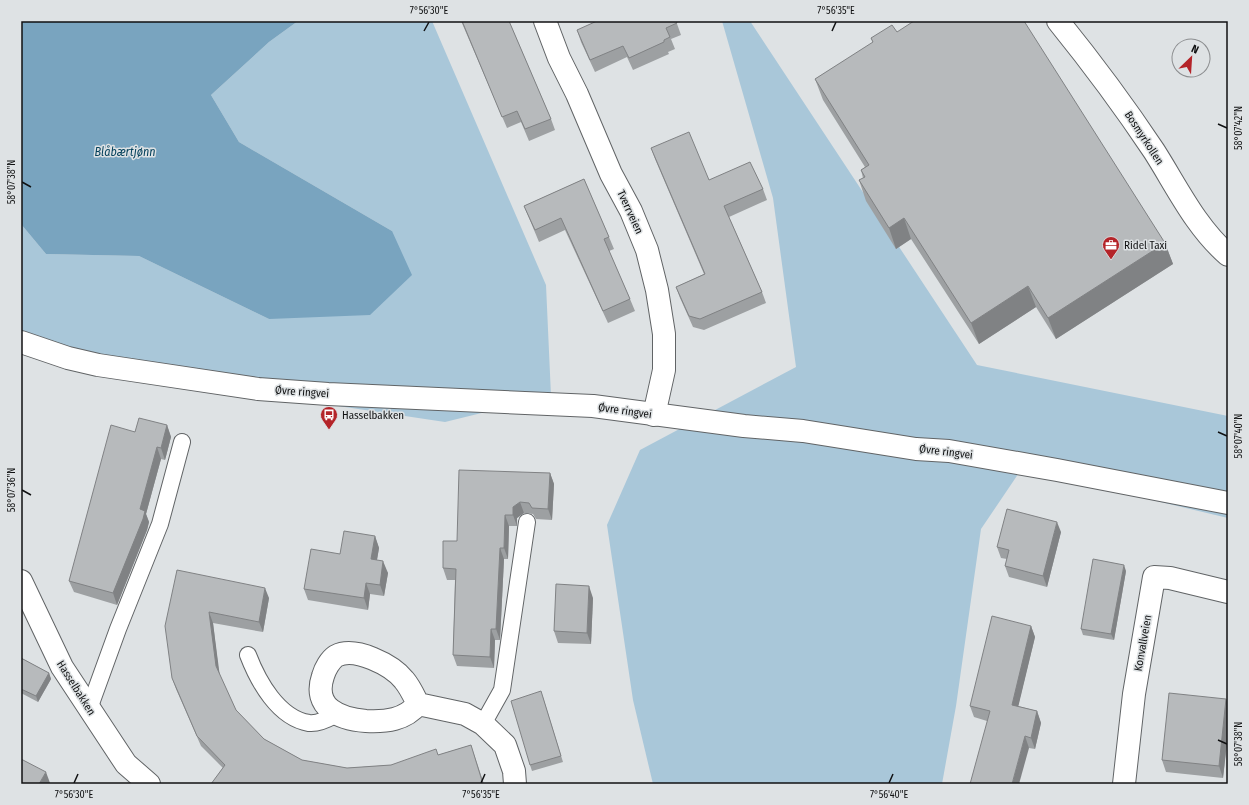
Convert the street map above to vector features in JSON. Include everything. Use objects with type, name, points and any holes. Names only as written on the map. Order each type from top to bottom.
[{"type":"street","name":"Tverrveien","points":[[546,21],[559,58],[577,94],[611,174],[631,211],[647,250],[658,290],[664,334],[664,370],[654,415]]},
{"type":"street","name":"Bosmyrkollen","points":[[1058,21],[1116,97],[1153,151],[1198,224],[1228,255]]},
{"type":"street","name":"Øvre ringvei","points":[[21,342],[68,358],[98,365],[258,389],[328,394],[593,406],[654,415],[803,431],[916,449],[949,451],[1228,503]]},
{"type":"street","name":"Konvallveien","points":[[1124,784],[1134,694],[1154,577],[1170,578],[1228,592]]},
{"type":"street","name":"Hasselbakken","points":[[21,581],[62,668],[126,764],[149,784]]},
{"type":"street","points":[[418,704],[412,711],[398,718],[382,722],[349,720],[336,715],[324,703],[319,685],[325,668],[336,656],[354,653],[370,657],[404,679],[418,704],[465,714],[483,724],[505,745],[514,771],[516,784]]},
{"type":"lane","points":[[88,709],[160,524],[182,442]]},
{"type":"lane","points":[[483,724],[502,690],[527,522]]},
{"type":"lane","points":[[248,655],[254,672],[266,689],[279,706],[293,716],[309,723],[323,721],[336,715]]},
{"type":"shaded area","points":[[298,21],[432,21],[546,285],[551,396],[445,422],[278,397],[109,356],[21,354],[21,224],[46,254],[139,256],[269,319],[392,231],[239,142],[211,95],[269,42]]},
{"type":"shaded area","points":[[722,21],[750,21],[977,365],[1228,416],[1228,518],[1148,499],[1025,464],[981,529],[956,706],[942,784],[653,784],[633,700],[607,525],[640,450],[796,367],[773,198]]},
{"type":"water","name":"Blåbærtjønn","points":[[21,21],[298,21],[269,42],[211,95],[239,142],[392,231],[412,275],[370,315],[269,319],[139,256],[46,254],[21,224]]},
{"type":"building","points":[[462,21],[509,21],[551,119],[525,129],[517,111],[502,117]]},
{"type":"building","points":[[597,21],[676,21],[677,23],[666,28],[670,37],[664,40],[664,42],[629,58],[623,46],[590,60],[577,30]]},
{"type":"building","points":[[914,21],[1024,21],[1165,243],[1048,318],[1028,286],[971,323],[904,218],[889,228],[859,180],[865,177],[861,170],[869,165],[815,79],[873,42],[871,38],[892,25],[897,32]]},
{"type":"building","points":[[689,132],[709,180],[750,162],[763,189],[724,206],[762,292],[700,319],[689,316],[676,287],[705,274],[651,148]]},
{"type":"building","points":[[584,179],[609,237],[604,239],[630,299],[603,311],[561,218],[535,230],[524,206]]},
{"type":"building","points":[[139,418],[167,425],[161,448],[157,447],[140,509],[145,511],[143,519],[113,593],[69,581],[111,425],[135,432]]},
{"type":"building","points":[[459,470],[550,473],[548,509],[532,508],[529,503],[520,502],[513,507],[513,515],[505,515],[504,548],[500,548],[496,629],[491,629],[490,657],[453,655],[456,569],[443,568],[443,541],[457,541]]},
{"type":"building","points":[[1007,509],[1057,522],[1043,576],[1005,566],[1009,550],[997,547]]},
{"type":"building","points":[[344,531],[375,536],[371,559],[383,561],[380,585],[366,583],[364,598],[304,589],[311,549],[340,554]]},
{"type":"building","points":[[1093,559],[1124,565],[1111,634],[1081,629]]},
{"type":"building","points":[[177,570],[265,588],[259,622],[209,612],[216,666],[236,710],[264,739],[302,760],[347,768],[391,765],[436,749],[438,755],[471,745],[483,784],[211,784],[225,765],[197,736],[172,678],[165,626]]},
{"type":"building","points":[[556,584],[589,586],[587,633],[554,631]]},
{"type":"building","points":[[992,616],[1031,626],[1012,705],[1037,711],[1031,738],[1025,736],[1012,784],[970,784],[990,711],[970,706]]},
{"type":"building","points":[[21,658],[49,673],[36,696],[21,689]]},
{"type":"building","points":[[541,691],[561,756],[530,765],[511,701]]},
{"type":"building","points":[[1169,693],[1226,699],[1219,766],[1162,760]]},
{"type":"building","points":[[21,759],[46,772],[39,784],[21,784]]},
{"type":"place","name":"Ridel Taxi","points":[[1111,260]]},
{"type":"place","name":"Hasselbakken","points":[[329,430]]}]
